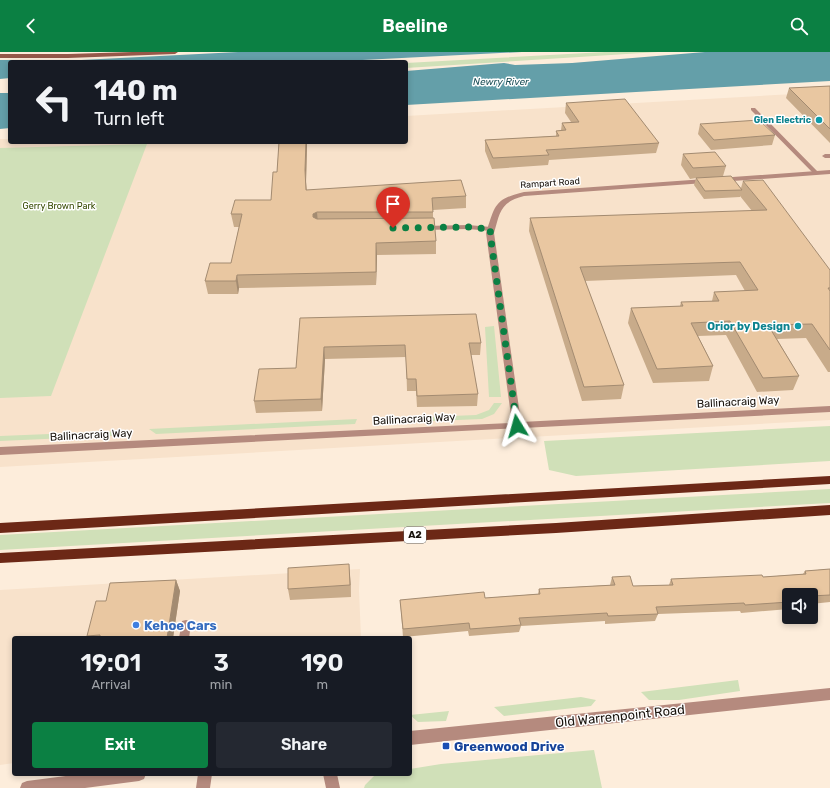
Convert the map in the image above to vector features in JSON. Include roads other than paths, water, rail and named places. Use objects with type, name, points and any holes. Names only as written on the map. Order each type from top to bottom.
[{"type":"highway","points":[[0,528],[830,480]]},
{"type":"highway","name":"A2","points":[[0,558],[556,528],[830,510]]},
{"type":"main road","points":[[0,56],[68,56],[175,52]]},
{"type":"street","name":"Rampart Road","points":[[517,426],[490,233],[496,212],[502,201],[510,196],[524,194],[830,172]]},
{"type":"street","name":"Ballinacraig Way","points":[[0,451],[830,409]]},
{"type":"street","name":"Old Warrenpoint Road","points":[[412,738],[830,694]]},
{"type":"street","points":[[27,788],[123,776]]},
{"type":"street","points":[[203,788],[205,776]]},
{"type":"street","points":[[330,776],[333,788]]},
{"type":"lane","points":[[753,109],[816,173]]},
{"type":"lane","points":[[421,228],[468,227],[491,229]]},
{"type":"lane","points":[[184,636],[186,624]]},
{"type":"water","points":[[238,52],[522,52],[363,60],[81,60]]},
{"type":"water","name":"Newry River","points":[[705,52],[830,52],[830,81],[408,105],[408,71],[504,63],[515,65],[572,63]]},
{"type":"water","points":[[0,60],[8,60],[8,78],[0,79]]},
{"type":"water","points":[[0,93],[8,93],[8,128],[0,129]]},
{"type":"place","name":"Glen Electric","points":[[819,120]]},
{"type":"place","name":"Orior by Design","points":[[798,326]]},
{"type":"place","name":"Kehoe Cars","points":[[136,625]]},
{"type":"place","name":"Greenwood Drive","points":[[446,746]]},
{"type":"park label","name":"Gerry Brown Park","points":[[59,206]]}]
